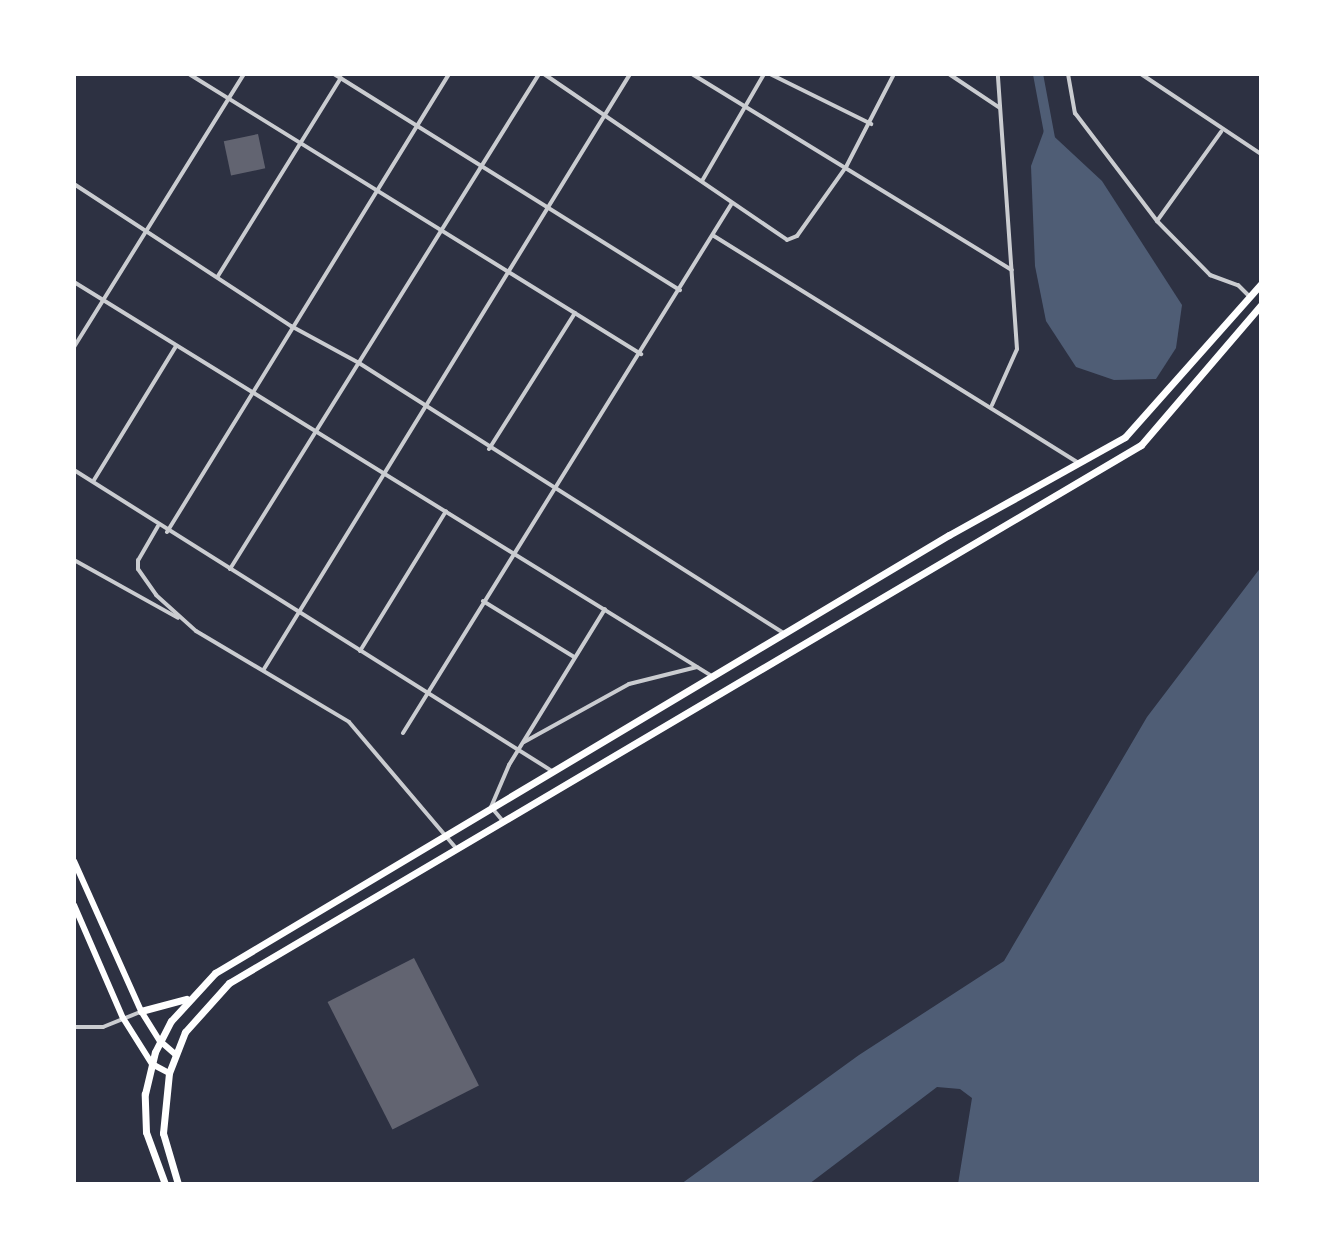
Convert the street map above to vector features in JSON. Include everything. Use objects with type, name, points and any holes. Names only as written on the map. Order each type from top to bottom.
[{"type":"main road","points":[[165,1184],[146,1132],[145,1094],[152,1064],[160,1041],[188,998],[229,962],[949,535],[1080,465],[1125,437],[1157,407],[1261,284]]},
{"type":"main road","points":[[178,1184],[163,1133],[169,1073],[175,1054],[202,1009],[238,976],[1141,445],[1170,417],[1261,305]]},
{"type":"main road","points":[[74,861],[141,1011],[160,1041],[175,1054]]},
{"type":"main road","points":[[74,905],[123,1018],[152,1064],[169,1073]]},
{"type":"main road","points":[[141,1011],[188,998]]},
{"type":"street","points":[[189,74],[641,354]]},
{"type":"street","points":[[74,347],[244,74]]},
{"type":"street","points":[[334,74],[680,290]]},
{"type":"street","points":[[167,532],[255,391],[291,326],[449,74]]},
{"type":"street","points":[[230,569],[440,230],[542,74],[607,114],[732,203],[790,240],[846,167],[871,124],[894,74]]},
{"type":"street","points":[[264,669],[506,269],[630,74]]},
{"type":"street","points":[[692,74],[1012,270]]},
{"type":"street","points":[[702,181],[767,74],[871,124]]},
{"type":"street","points":[[949,74],[1001,109]]},
{"type":"street","points":[[992,406],[1017,357],[998,74]]},
{"type":"street","points":[[1068,74],[1075,113],[1157,221],[1210,275],[1238,285],[1250,297]]},
{"type":"street","points":[[1141,74],[1221,132],[1261,154]]},
{"type":"street","points":[[218,276],[341,78]]},
{"type":"street","points":[[1157,221],[1221,132]]},
{"type":"street","points":[[74,184],[291,326],[359,363],[489,449],[785,634]]},
{"type":"street","points":[[403,733],[732,203]]},
{"type":"street","points":[[714,236],[992,406],[1080,465]]},
{"type":"street","points":[[74,282],[712,676]]},
{"type":"street","points":[[489,449],[575,313]]},
{"type":"street","points":[[93,481],[176,346]]},
{"type":"street","points":[[74,470],[167,532],[430,692],[552,771]]},
{"type":"street","points":[[360,651],[446,511]]},
{"type":"street","points":[[158,526],[142,551],[138,569],[183,621]]},
{"type":"street","points":[[74,560],[183,621],[349,722],[455,847]]},
{"type":"street","points":[[483,601],[574,657]]},
{"type":"street","points":[[502,820],[491,807],[518,750],[605,609]]},
{"type":"street","points":[[522,743],[629,684],[697,667]]},
{"type":"street","points":[[74,1027],[103,1027],[141,1011]]},
{"type":"water","points":[[1045,128],[1102,181],[1182,305],[1176,348],[1156,379],[1114,380],[1076,367],[1046,321],[1035,266],[1031,166]]},
{"type":"water","points":[[1261,567],[1261,1184],[958,1184],[972,1098],[960,1089],[937,1087],[809,1184],[681,1184],[859,1055],[1004,961],[1147,717]]},
{"type":"building","points":[[258,134],[265,168],[231,176],[224,141]]},
{"type":"building","points":[[414,958],[479,1085],[392,1129],[328,1002]]},
{"type":"waterway","points":[[1038,74],[1050,138]]}]
